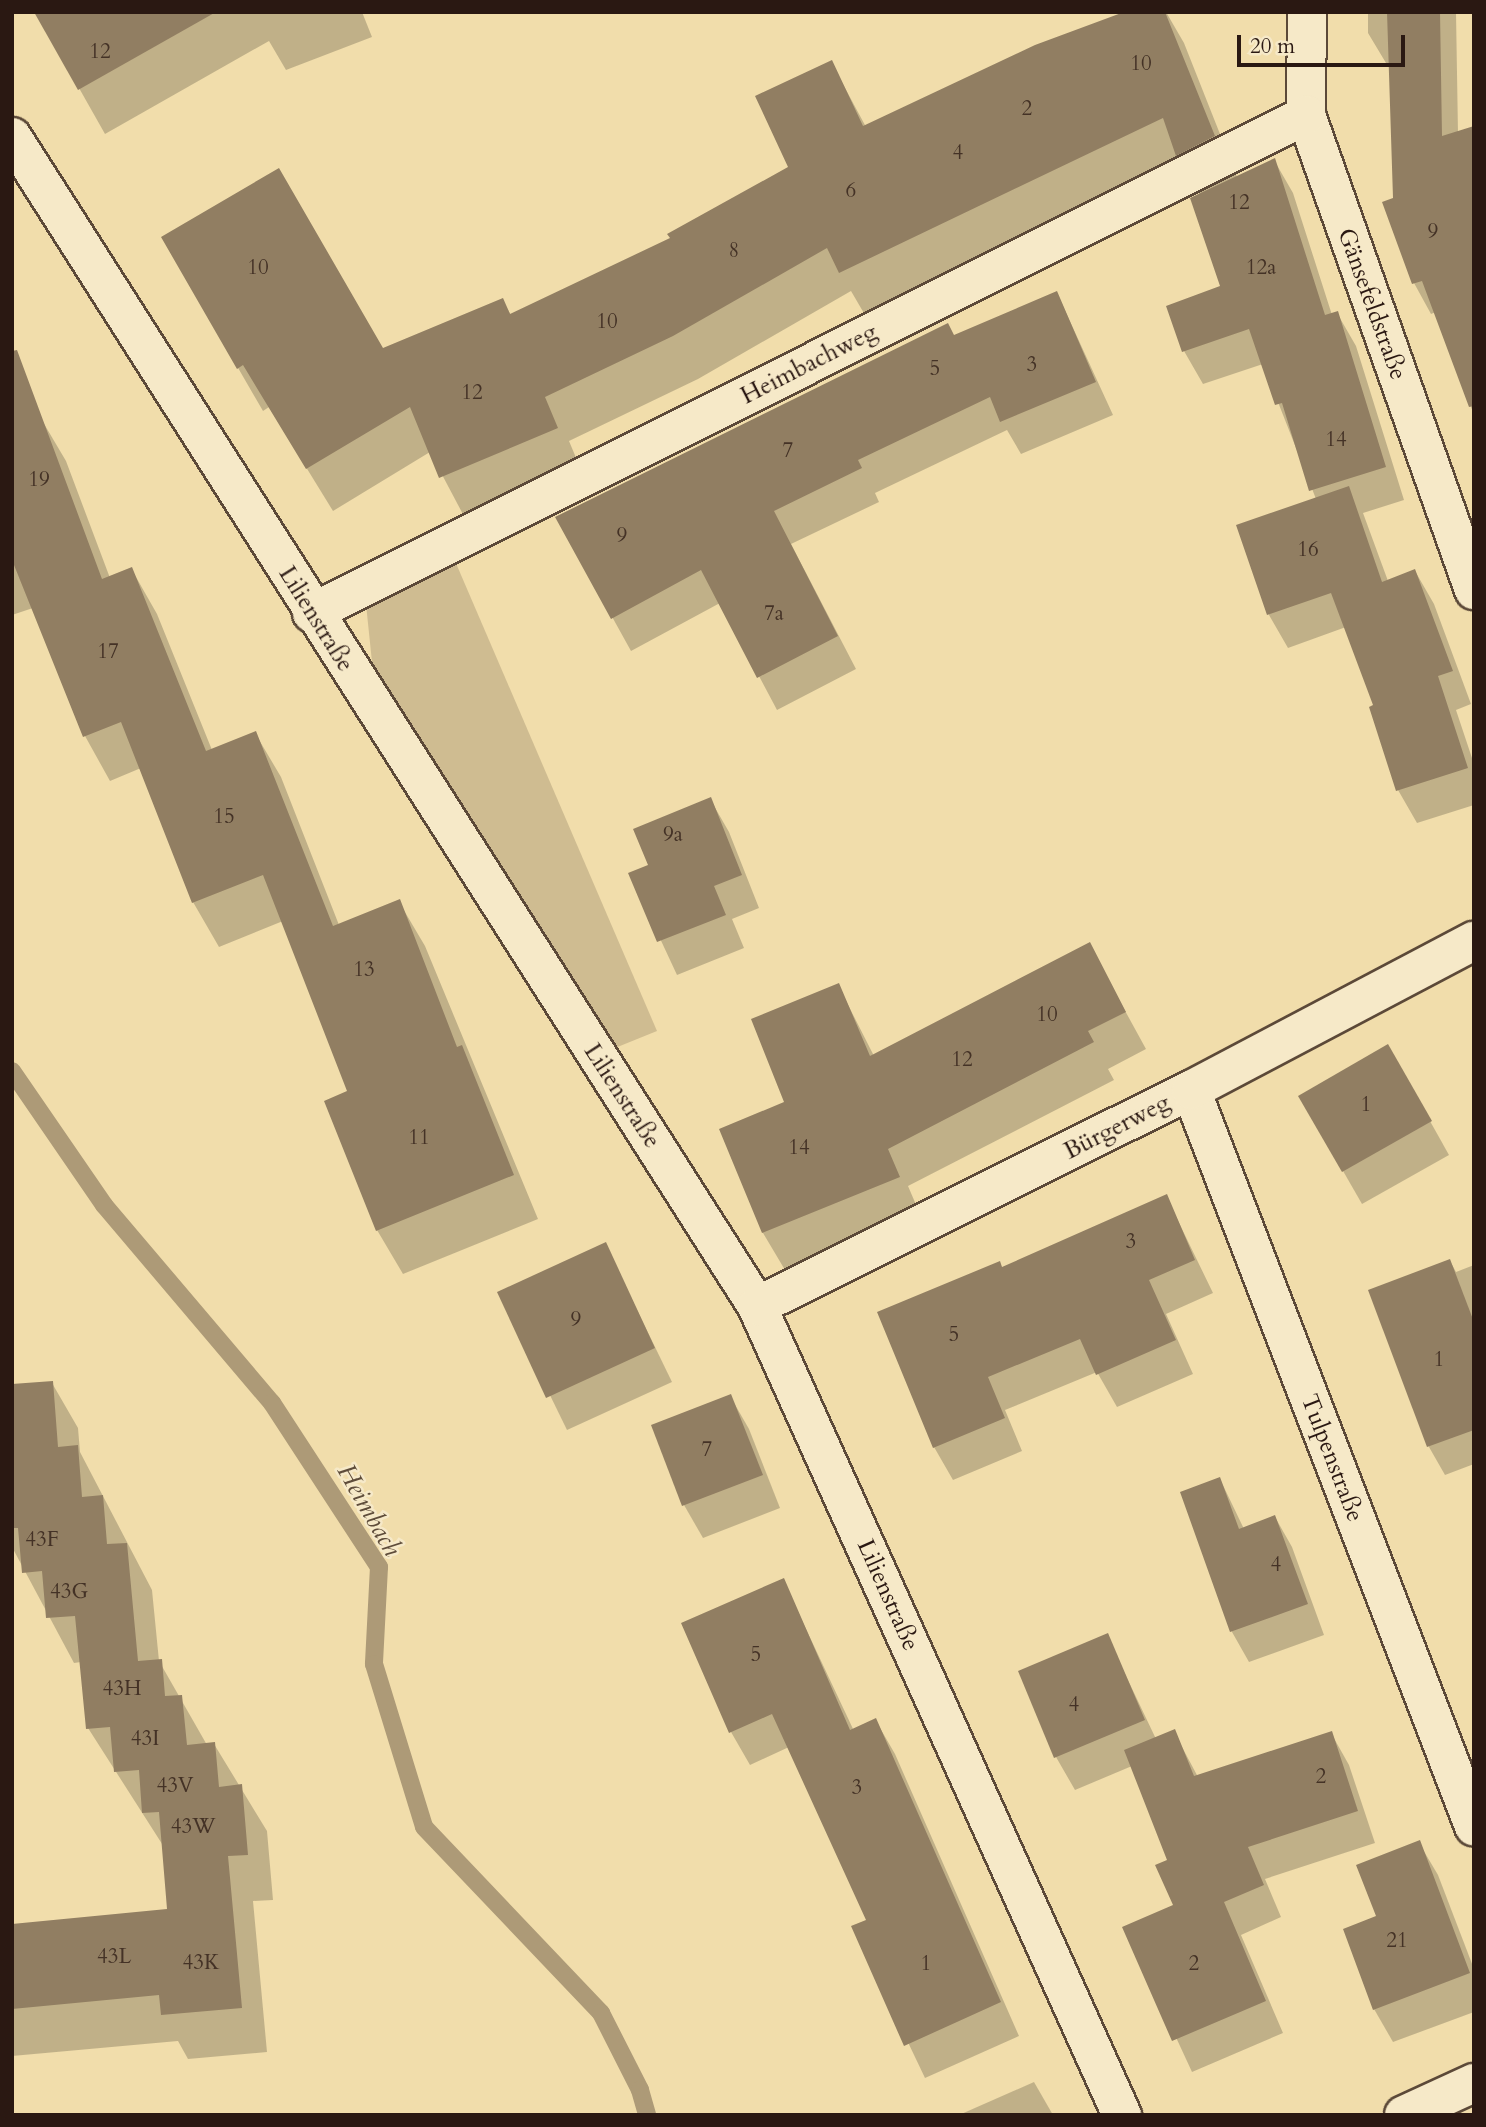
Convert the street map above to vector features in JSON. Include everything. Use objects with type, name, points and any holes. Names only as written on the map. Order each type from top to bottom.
[{"type":"street","name":"Gänsefeldstraße","points":[[1307,12],[1306,115],[1474,590]]},
{"type":"street","name":"Heimbachweg","points":[[312,613],[1306,115]]},
{"type":"street","name":"Lilienstraße","points":[[12,137],[312,613],[757,1306],[1122,2115]]},
{"type":"street","name":"Bürgerweg","points":[[757,1306],[1191,1090],[1474,941]]},
{"type":"street","name":"Tulpenstraße","points":[[1191,1090],[1474,1826]]},
{"type":"street","points":[[1404,2115],[1474,2083]]},
{"type":"shaded area","points":[[452,554],[657,1031],[615,1048],[372,662],[366,604]]},
{"type":"building","points":[[34,12],[216,12],[78,90]]},
{"type":"building","points":[[1124,12],[1165,12],[1215,136],[1176,156],[1163,118],[839,273],[827,248],[673,336],[545,397],[558,428],[439,478],[410,407],[306,469],[243,365],[237,369],[161,237],[279,168],[383,348],[503,298],[510,314],[670,238],[667,234],[788,167],[755,96],[832,60],[863,126],[1035,45]]},
{"type":"building","points":[[1387,12],[1440,12],[1442,136],[1474,126],[1474,406],[1469,407],[1422,281],[1412,284],[1382,202],[1393,198]]},
{"type":"building","points":[[1275,158],[1325,315],[1338,311],[1386,467],[1309,491],[1282,403],[1275,405],[1249,329],[1182,352],[1166,306],[1220,286],[1190,198]]},
{"type":"building","points":[[1057,291],[1096,382],[1000,422],[990,397],[858,460],[862,468],[774,511],[838,636],[757,678],[701,570],[611,619],[555,517],[948,323],[954,335]]},
{"type":"building","points":[[17,350],[102,579],[132,567],[206,751],[256,731],[333,926],[400,899],[457,1047],[462,1045],[514,1175],[376,1231],[324,1101],[347,1091],[263,875],[192,903],[121,722],[83,737],[12,560],[12,351]]},
{"type":"building","points":[[1349,486],[1382,582],[1415,569],[1453,671],[1438,676],[1468,768],[1396,791],[1369,707],[1373,705],[1331,593],[1267,615],[1236,525]]},
{"type":"building","points":[[711,797],[742,875],[714,886],[726,915],[657,942],[628,873],[648,865],[633,829]]},
{"type":"building","points":[[1090,942],[1126,1012],[1088,1031],[1094,1042],[888,1149],[900,1177],[762,1233],[719,1129],[784,1102],[751,1019],[839,983],[870,1056]]},
{"type":"building","points":[[1388,1044],[1432,1121],[1342,1172],[1298,1096]]},
{"type":"building","points":[[1167,1194],[1195,1260],[1149,1280],[1176,1340],[1096,1375],[1080,1339],[988,1377],[1005,1418],[933,1448],[877,1312],[1000,1261],[1002,1267]]},
{"type":"building","points":[[606,1242],[655,1348],[546,1398],[497,1292]]},
{"type":"building","points":[[1450,1259],[1474,1322],[1474,1430],[1427,1447],[1368,1290]]},
{"type":"building","points":[[53,1381],[58,1447],[78,1445],[82,1497],[103,1495],[107,1544],[127,1543],[138,1661],[162,1659],[165,1696],[182,1695],[187,1745],[215,1742],[219,1787],[242,1784],[248,1855],[228,1856],[242,2008],[161,2015],[159,1995],[12,2009],[12,1924],[167,1909],[159,1812],[142,1813],[139,1770],[114,1772],[110,1727],[86,1729],[75,1616],[46,1618],[42,1571],[22,1573],[18,1528],[12,1528],[12,1384]]},
{"type":"building","points":[[731,1394],[763,1475],[682,1506],[651,1425]]},
{"type":"building","points":[[1220,1477],[1239,1529],[1275,1515],[1308,1604],[1230,1632],[1180,1492]]},
{"type":"building","points":[[784,1578],[850,1730],[876,1718],[1001,2002],[904,2046],[851,1926],[866,1920],[772,1714],[729,1733],[681,1623]]},
{"type":"building","points":[[1108,1633],[1145,1720],[1054,1758],[1018,1671]]},
{"type":"building","points":[[1175,1729],[1194,1776],[1332,1731],[1358,1811],[1248,1847],[1264,1885],[1224,1902],[1266,2001],[1172,2041],[1122,1927],[1173,1905],[1155,1865],[1167,1860],[1124,1750]]},
{"type":"building","points":[[1420,1840],[1470,1973],[1373,2010],[1343,1929],[1376,1916],[1356,1865]]},
{"type":"waterway","name":"Heimbach","points":[[12,1071],[104,1205],[272,1403],[379,1567],[374,1664],[424,1827],[601,2013],[640,2090],[647,2115]]}]
